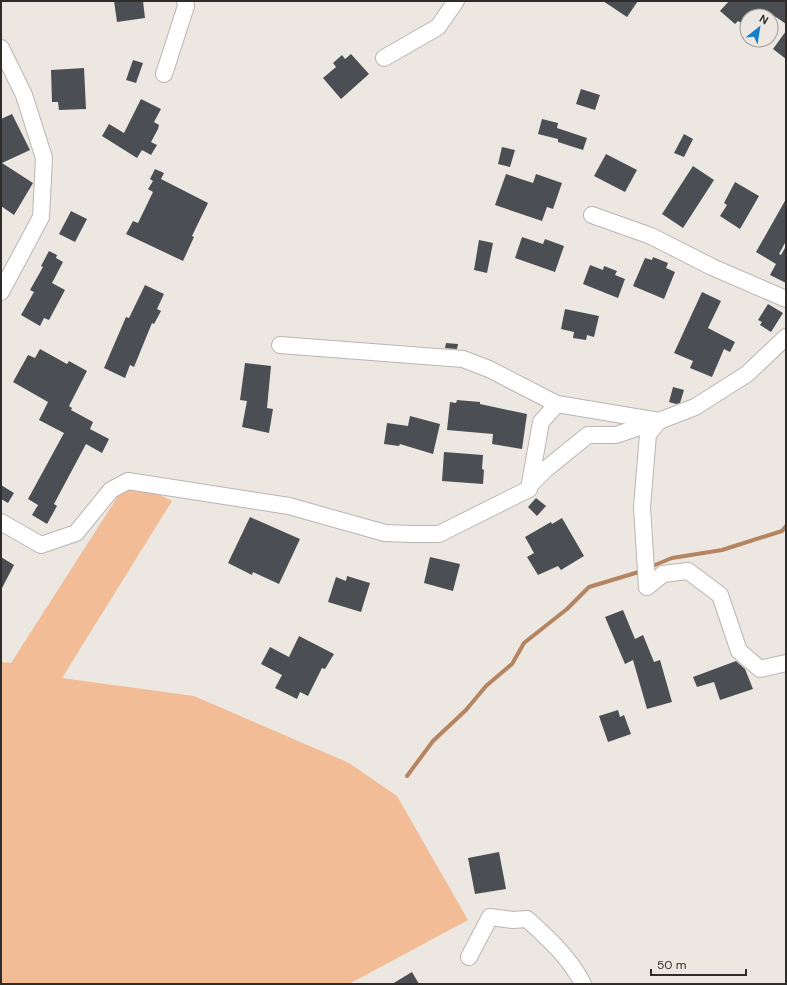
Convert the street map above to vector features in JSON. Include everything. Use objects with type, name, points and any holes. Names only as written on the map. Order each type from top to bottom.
[{"type":"street","points":[[164,74],[186,6],[185,1]]},
{"type":"street","points":[[384,58],[438,27],[456,1]]},
{"type":"street","points":[[1,48],[24,95],[44,158],[41,217],[1,292]]},
{"type":"street","points":[[592,215],[651,236],[712,267],[786,299]]},
{"type":"street","points":[[1,522],[40,545],[76,533],[110,490],[128,481],[289,506],[385,533],[439,534],[529,489],[530,485],[546,468],[588,435],[616,435],[695,407],[747,374],[786,338]]},
{"type":"street","points":[[280,345],[463,360],[489,369],[557,404],[659,421]]},
{"type":"street","points":[[530,485],[541,422],[557,404]]},
{"type":"street","points":[[659,421],[648,434],[642,506],[647,587],[663,574],[688,570],[720,595],[739,651],[760,669],[786,663]]},
{"type":"street","points":[[469,957],[490,917],[513,920],[527,919],[566,959],[576,971],[583,984]]},
{"type":"shaded area","points":[[129,479],[172,501],[62,678],[194,696],[349,763],[397,796],[468,920],[349,984],[1,984],[1,662],[11,663]]},
{"type":"building","points":[[114,1],[143,1],[145,18],[117,22]]},
{"type":"building","points":[[603,1],[638,1],[627,17]]},
{"type":"building","points":[[729,1],[786,1],[786,24],[779,19],[779,8],[739,8],[739,22],[735,24],[720,11]]},
{"type":"building","points":[[786,31],[786,59],[773,49],[779,48],[779,41]]},
{"type":"building","points":[[351,54],[369,74],[341,99],[323,78],[336,67],[333,63],[342,55],[345,59]]},
{"type":"building","points":[[133,60],[143,63],[136,83],[126,80]]},
{"type":"building","points":[[84,68],[86,109],[59,110],[58,102],[52,102],[51,70]]},
{"type":"building","points":[[581,89],[600,95],[595,110],[576,104]]},
{"type":"building","points":[[141,99],[161,109],[154,122],[159,125],[158,129],[151,142],[157,145],[151,155],[142,150],[137,158],[102,136],[109,124],[124,133]]},
{"type":"building","points":[[12,114],[30,150],[2,163],[33,183],[14,215],[1,206],[1,119]]},
{"type":"building","points":[[542,119],[558,123],[557,128],[587,138],[583,150],[558,142],[558,139],[538,134]]},
{"type":"building","points":[[684,134],[693,139],[684,157],[674,153]]},
{"type":"building","points":[[502,147],[515,150],[510,167],[498,164]]},
{"type":"building","points":[[606,154],[637,170],[625,192],[594,176]]},
{"type":"building","points":[[693,166],[714,180],[683,228],[662,214]]},
{"type":"building","points":[[155,169],[164,173],[161,179],[208,203],[192,236],[194,237],[183,261],[126,234],[133,221],[138,223],[153,192],[148,189],[153,181],[150,179]]},
{"type":"building","points":[[506,174],[533,183],[536,174],[562,183],[553,209],[547,207],[542,221],[495,205]]},
{"type":"building","points":[[735,182],[759,196],[740,229],[720,216],[727,205],[724,203]]},
{"type":"building","points":[[786,199],[786,241],[779,254],[781,255],[786,246],[786,283],[770,275],[776,264],[756,252]]},
{"type":"building","points":[[71,211],[87,219],[75,242],[59,234]]},
{"type":"building","points":[[522,237],[543,244],[545,239],[564,246],[555,272],[515,258]]},
{"type":"building","points":[[479,240],[493,243],[487,273],[474,270]]},
{"type":"building","points":[[49,251],[57,255],[56,258],[63,262],[52,283],[65,290],[49,320],[44,318],[40,326],[21,315],[34,292],[30,290],[43,267],[41,266]]},
{"type":"building","points":[[653,257],[668,263],[666,268],[675,272],[664,299],[633,286],[645,258],[652,260]]},
{"type":"building","points":[[590,265],[603,270],[604,266],[617,271],[615,275],[625,279],[618,298],[583,284]]},
{"type":"building","points":[[145,285],[164,294],[157,309],[161,311],[154,324],[152,323],[134,367],[130,365],[125,378],[104,368],[126,317],[129,318]]},
{"type":"building","points":[[702,292],[721,301],[708,328],[735,342],[730,352],[724,349],[712,377],[690,368],[693,361],[674,353]]},
{"type":"building","points":[[768,304],[783,313],[771,332],[760,325],[762,322],[758,320]]},
{"type":"building","points":[[565,309],[599,316],[594,337],[587,335],[586,340],[573,338],[574,332],[561,329]]},
{"type":"building","points":[[446,343],[458,344],[457,349],[445,348]]},
{"type":"building","points":[[40,349],[67,364],[69,361],[87,371],[69,406],[72,408],[71,410],[93,422],[90,429],[109,439],[102,453],[86,444],[54,504],[57,506],[47,524],[32,515],[38,505],[28,499],[64,433],[39,420],[48,402],[13,382],[28,355],[35,358]]},
{"type":"building","points":[[245,363],[271,366],[267,408],[273,409],[269,433],[242,427],[247,401],[240,400]]},
{"type":"building","points":[[673,387],[684,390],[680,403],[676,404],[669,402]]},
{"type":"building","points":[[457,400],[480,402],[480,404],[527,414],[522,449],[492,444],[493,434],[447,430],[450,402],[456,403]]},
{"type":"building","points":[[410,416],[440,424],[433,454],[400,444],[399,446],[384,444],[387,423],[408,426]]},
{"type":"building","points":[[444,452],[483,455],[483,484],[442,481]]},
{"type":"building","points":[[1,485],[14,493],[8,503],[1,499]]},
{"type":"building","points":[[536,498],[546,506],[537,516],[528,507]]},
{"type":"building","points":[[250,517],[300,539],[279,584],[253,572],[252,575],[228,563]]},
{"type":"building","points":[[562,518],[584,556],[561,570],[558,566],[538,575],[527,557],[534,553],[525,537],[551,522],[552,524]]},
{"type":"building","points":[[1,557],[14,565],[1,590]]},
{"type":"building","points":[[430,557],[460,564],[453,591],[424,583]]},
{"type":"building","points":[[347,576],[370,583],[361,612],[328,602],[336,577],[346,581]]},
{"type":"building","points":[[623,610],[635,639],[643,635],[654,662],[660,660],[672,702],[647,709],[633,660],[625,664],[605,617]]},
{"type":"building","points":[[299,636],[334,654],[325,669],[322,668],[308,696],[300,692],[297,699],[275,688],[282,675],[261,664],[270,647],[289,657]]},
{"type":"building","points":[[736,661],[745,669],[753,689],[720,700],[714,682],[697,687],[693,677]]},
{"type":"building","points":[[618,710],[620,717],[624,715],[631,734],[608,742],[599,716]]},
{"type":"building","points":[[499,852],[506,889],[475,894],[468,858]]},
{"type":"building","points":[[412,972],[419,984],[392,984]]},
{"type":"waterway","points":[[650,567],[672,558],[722,550],[782,531],[786,526]]},
{"type":"waterway","points":[[407,776],[433,741],[466,710],[486,686],[512,664],[524,643],[567,609],[589,587],[642,571]]}]
